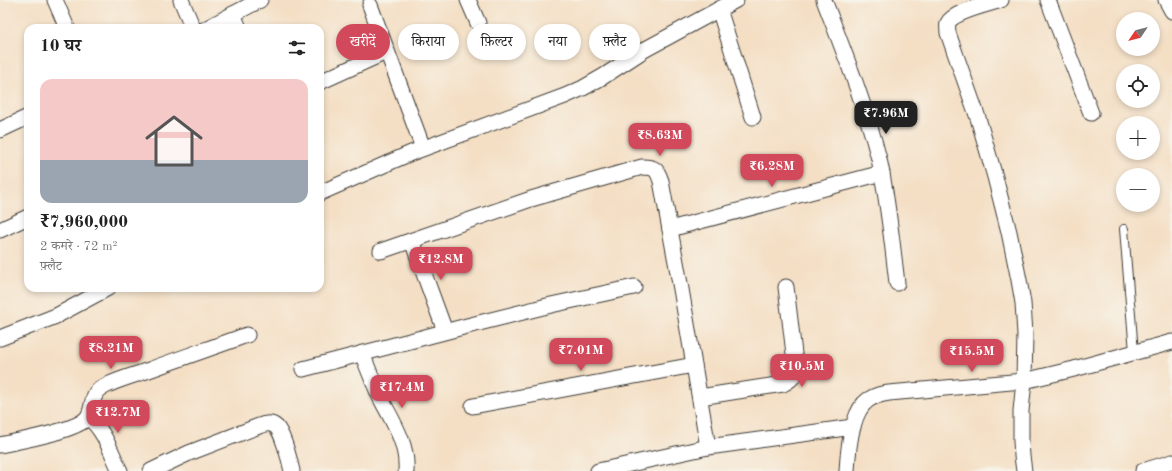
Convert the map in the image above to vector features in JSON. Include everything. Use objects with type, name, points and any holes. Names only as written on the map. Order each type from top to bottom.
[{"type":"street","points":[[55,0],[65,24]]},
{"type":"street","points":[[181,0],[191,24]]},
{"type":"street","points":[[224,24],[236,21],[260,0]]},
{"type":"street","points":[[468,0],[478,23]]},
{"type":"street","points":[[324,191],[423,148],[565,96],[604,76],[644,50],[736,0]]},
{"type":"street","points":[[824,0],[854,78],[872,133],[882,173],[890,219],[897,283]]},
{"type":"street","points":[[1001,0],[959,14],[952,18],[948,24],[948,33],[978,118],[995,177],[1011,239],[1023,303],[1025,334],[1021,441],[1024,471]]},
{"type":"street","points":[[1048,0],[1091,113]]},
{"type":"street","points":[[1166,0],[1172,11]]},
{"type":"street","points":[[370,5],[376,24]]},
{"type":"street","points":[[719,8],[753,117]]},
{"type":"street","points":[[324,80],[368,60]]},
{"type":"street","points":[[389,60],[423,148]]},
{"type":"street","points":[[0,130],[24,119]]},
{"type":"street","points":[[381,250],[531,199],[642,167],[652,167],[658,172],[661,181],[708,447]]},
{"type":"street","points":[[670,229],[882,173]]},
{"type":"street","points":[[0,230],[24,219]]},
{"type":"street","points":[[412,240],[445,331]]},
{"type":"street","points":[[303,369],[445,331],[551,305],[634,287]]},
{"type":"street","points":[[700,396],[783,384],[791,380],[795,373],[795,362],[786,287]]},
{"type":"street","points":[[0,338],[56,316],[101,292]]},
{"type":"street","points":[[0,445],[63,430],[80,423],[88,417],[93,398],[96,392],[101,388],[247,335]]},
{"type":"street","points":[[847,471],[848,448],[853,427],[862,407],[868,400],[877,395],[1024,381],[1172,342]]},
{"type":"street","points":[[362,353],[377,389],[404,445],[407,460],[406,471]]},
{"type":"street","points":[[473,406],[694,365]]},
{"type":"street","points":[[88,417],[102,432],[120,471]]},
{"type":"street","points":[[151,471],[189,453],[259,426],[268,424],[276,426],[281,433],[292,471]]},
{"type":"street","points":[[598,471],[708,447],[853,427]]},
{"type":"street","points":[[1143,471],[1172,462]]},
{"type":"lane","points":[[1124,228],[1134,352]]}]
